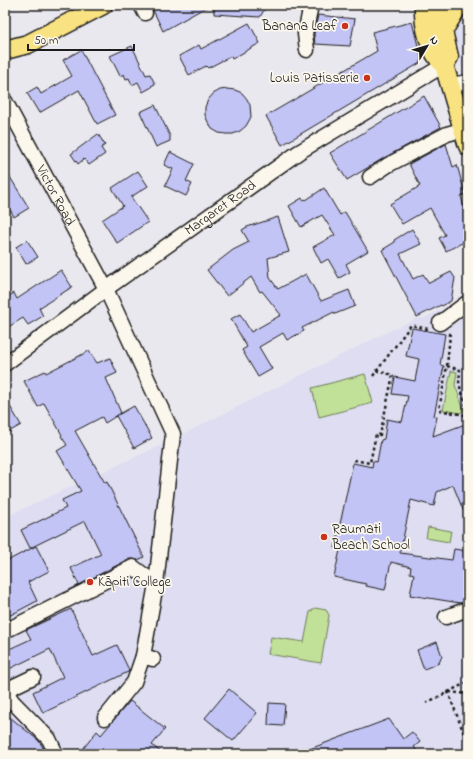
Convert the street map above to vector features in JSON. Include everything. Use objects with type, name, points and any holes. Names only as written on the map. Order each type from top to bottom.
[{"type":"main road","points":[[5,50],[28,44],[103,5]]},
{"type":"main road","points":[[424,5],[424,14],[429,38],[434,54],[444,65],[466,129],[468,146]]},
{"type":"main road","points":[[434,5],[443,31],[449,57],[444,65]]},
{"type":"main road","points":[[443,31],[459,5]]},
{"type":"street","points":[[307,50],[305,34],[311,5]]},
{"type":"street","name":"Margaret Road","points":[[5,364],[106,289],[299,152],[444,65]]},
{"type":"street","points":[[451,85],[468,82]]},
{"type":"street","name":"Victor Road","points":[[5,101],[106,289],[172,434],[148,657],[134,682],[105,718]]},
{"type":"street","points":[[370,177],[447,134],[466,129]]},
{"type":"street","points":[[438,329],[468,302]]},
{"type":"street","points":[[5,631],[134,567],[156,584]]},
{"type":"street","points":[[446,617],[468,609]]},
{"type":"street","points":[[32,677],[6,690],[12,701],[49,739],[56,754]]},
{"type":"path","points":[[373,376],[411,325],[438,329],[450,334],[447,366],[439,410],[464,415],[468,414]]},
{"type":"path","points":[[447,366],[460,370],[458,384],[468,411]]},
{"type":"path","points":[[354,460],[370,463],[376,434],[380,435],[393,374],[377,371]]},
{"type":"path","points":[[426,703],[468,682]]},
{"type":"path","points":[[448,692],[468,694]]},
{"type":"path","points":[[448,692],[468,744]]},
{"type":"shaded area","points":[[467,5],[468,92],[453,36],[459,17]]},
{"type":"shaded area","points":[[468,296],[468,687],[459,691],[468,710],[468,754],[5,754],[5,517],[161,445],[385,333],[418,318],[424,318]]},
{"type":"green space","points":[[451,371],[457,372],[455,385],[464,410],[460,413],[443,410]]},
{"type":"green space","points":[[365,374],[373,403],[319,417],[312,388]]},
{"type":"green space","points":[[428,527],[451,531],[449,542],[426,538]]},
{"type":"green space","points":[[315,608],[326,610],[329,615],[321,663],[268,654],[271,637],[304,642],[310,612]]},
{"type":"building","points":[[161,5],[210,5],[163,31],[153,10]]},
{"type":"building","points":[[214,5],[267,5],[260,17],[214,14]]},
{"type":"building","points":[[318,15],[355,19],[350,46],[315,44],[314,34]]},
{"type":"building","points":[[412,22],[421,58],[420,63],[282,145],[266,116],[377,51],[372,32]]},
{"type":"building","points":[[249,23],[260,43],[232,59],[231,56],[208,68],[206,66],[189,75],[179,56],[199,45],[201,49]]},
{"type":"building","points":[[132,46],[146,75],[150,74],[155,84],[143,92],[138,82],[132,85],[129,78],[126,79],[124,74],[120,76],[110,56]]},
{"type":"building","points":[[81,50],[115,115],[97,124],[79,90],[39,113],[27,93],[37,87],[41,94],[72,76],[63,60]]},
{"type":"building","points":[[227,89],[242,93],[250,105],[251,117],[246,126],[233,134],[219,133],[212,129],[205,115],[205,107],[213,94],[220,90]]},
{"type":"building","points":[[424,96],[441,127],[347,180],[330,153]]},
{"type":"building","points":[[155,105],[170,136],[170,141],[156,147],[140,112]]},
{"type":"building","points":[[98,134],[105,145],[101,148],[105,154],[89,165],[84,159],[78,164],[71,154]]},
{"type":"building","points":[[446,144],[453,167],[457,165],[465,194],[461,196],[468,222],[468,240],[446,251],[439,238],[445,235],[430,208],[402,224],[390,204],[420,186],[409,164]]},
{"type":"building","points":[[170,152],[194,164],[186,181],[192,184],[186,196],[165,186],[173,169],[164,165]]},
{"type":"building","points":[[5,169],[29,208],[14,217],[11,211],[5,214]]},
{"type":"building","points":[[138,171],[148,186],[131,197],[148,222],[117,243],[102,220],[123,206],[112,188]]},
{"type":"building","points":[[324,188],[340,215],[345,212],[368,251],[346,264],[350,272],[339,278],[328,259],[321,263],[313,247],[335,235],[322,215],[301,227],[289,206],[302,198],[303,200],[306,200]]},
{"type":"building","points":[[278,217],[289,252],[268,258],[270,278],[278,289],[306,274],[321,301],[349,290],[355,306],[335,314],[334,312],[302,328],[304,331],[287,340],[283,333],[259,347],[272,369],[258,377],[242,350],[247,347],[231,319],[240,314],[251,332],[281,315],[262,291],[260,292],[251,277],[227,296],[207,270],[233,250],[249,242],[242,230]]},
{"type":"building","points":[[412,229],[421,244],[400,254],[413,279],[423,274],[429,283],[451,272],[455,278],[451,301],[417,317],[382,250],[395,242],[394,240]]},
{"type":"building","points":[[27,240],[38,257],[26,264],[16,247]]},
{"type":"building","points":[[61,270],[72,287],[39,308],[43,316],[28,325],[23,318],[5,329],[5,298],[14,293],[17,299]]},
{"type":"building","points":[[412,328],[445,334],[440,365],[444,366],[434,416],[437,417],[433,436],[468,423],[468,522],[453,485],[437,492],[434,506],[411,500],[400,553],[452,560],[454,549],[466,551],[465,557],[468,562],[468,601],[460,603],[410,595],[414,574],[410,573],[411,567],[391,562],[385,590],[334,577],[340,550],[335,548],[353,463],[372,467],[373,461],[377,462],[381,440],[384,439],[387,419],[402,422],[408,396],[392,394],[395,377],[415,381],[419,359],[406,356]]},
{"type":"building","points":[[89,351],[97,363],[110,358],[117,373],[106,378],[121,413],[105,423],[102,417],[75,431],[105,483],[107,482],[144,557],[138,560],[129,559],[79,585],[71,568],[101,554],[85,521],[30,548],[21,530],[66,508],[62,500],[81,491],[57,451],[67,445],[61,436],[62,435],[44,403],[38,407],[24,381],[45,371],[46,373]]},
{"type":"building","points":[[5,398],[21,425],[5,434]]},
{"type":"building","points":[[134,406],[152,438],[134,448],[116,416]]},
{"type":"building","points":[[36,546],[49,571],[28,582],[37,601],[5,618],[5,562]]},
{"type":"building","points":[[71,609],[93,656],[117,645],[129,670],[128,672],[43,713],[33,692],[63,677],[50,649],[5,671],[5,651],[31,639],[26,630]]},
{"type":"building","points":[[437,642],[442,656],[439,663],[424,669],[417,650]]},
{"type":"building","points":[[229,689],[257,713],[233,741],[205,718]]},
{"type":"building","points":[[130,701],[165,729],[152,745],[163,754],[79,754],[97,731],[101,735]]},
{"type":"building","points":[[269,703],[285,704],[283,726],[268,725]]},
{"type":"building","points":[[5,713],[39,741],[47,754],[5,754]]},
{"type":"building","points":[[389,719],[403,739],[412,732],[420,742],[414,747],[419,754],[299,754],[299,753]]},
{"type":"place","name":"Banana Leaf","points":[[345,26]]},
{"type":"place","name":"Louis Patisserie","points":[[367,78]]},
{"type":"place","name":"Raumati Beach School","points":[[324,537]]},
{"type":"place","name":"Kāpiti College","points":[[90,582]]}]
